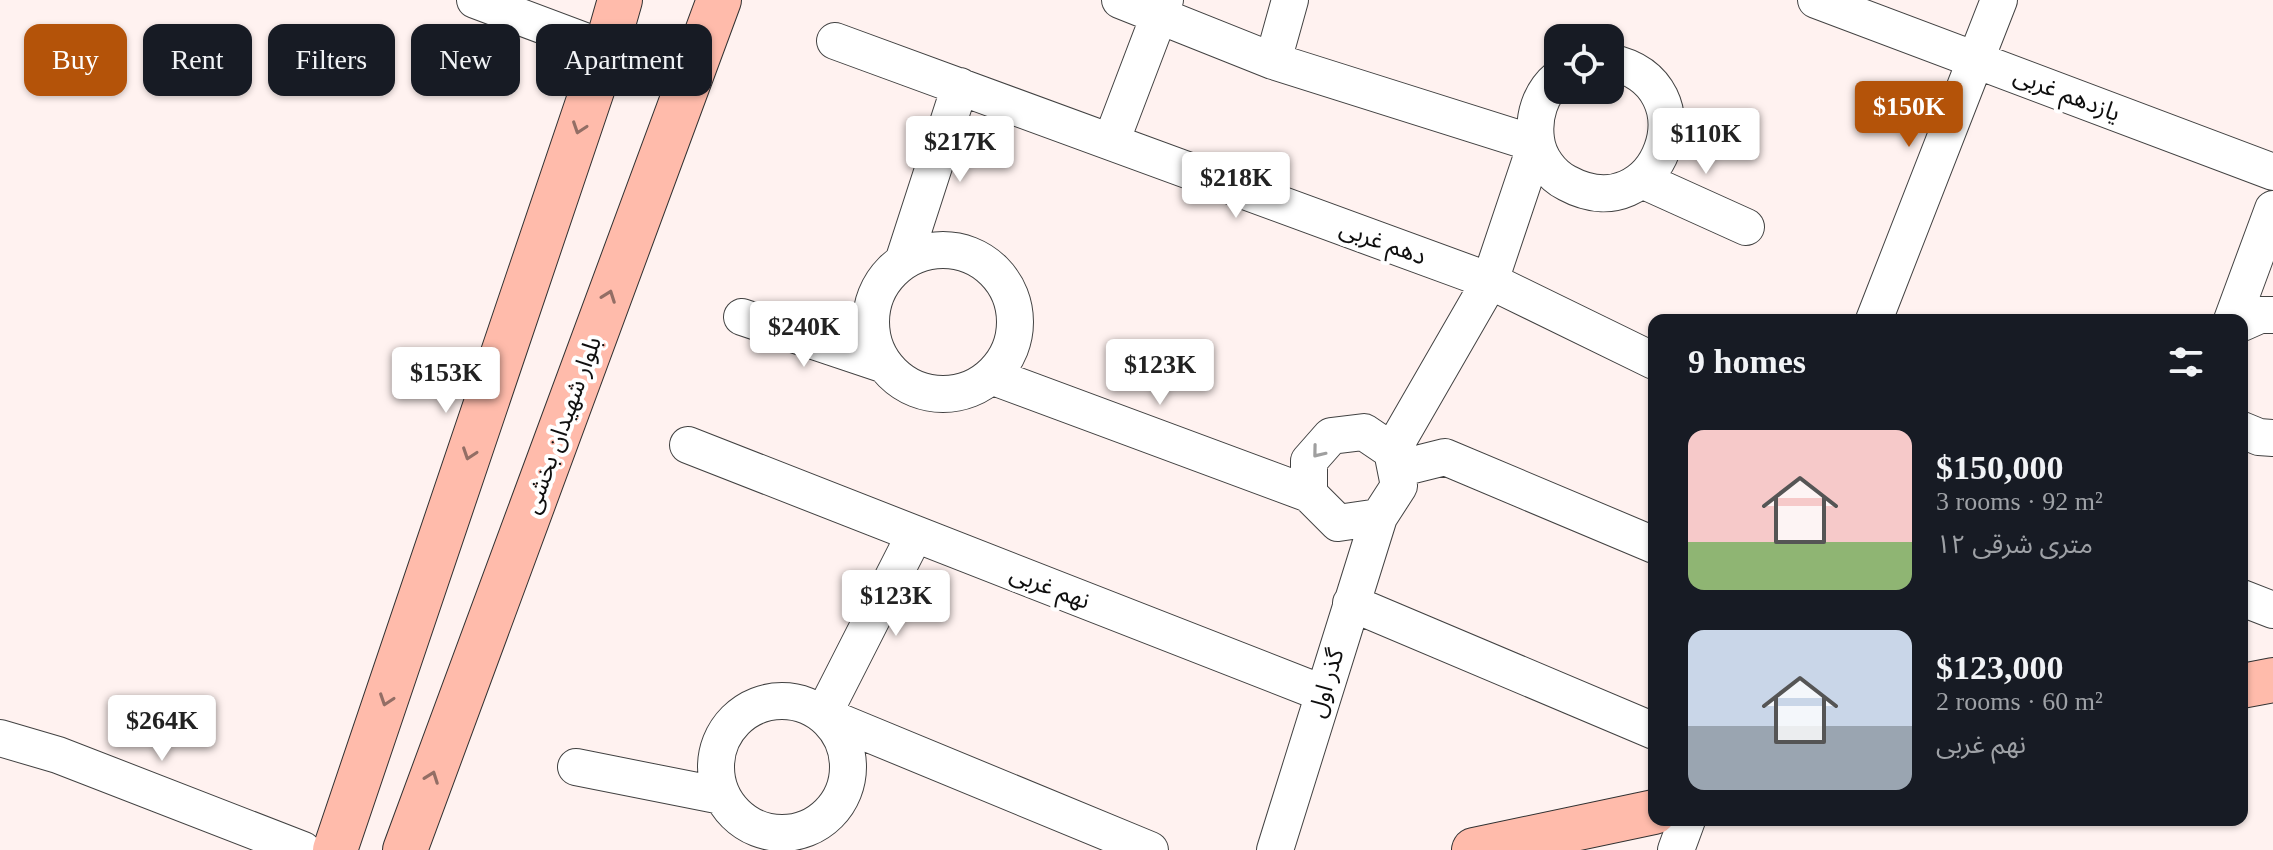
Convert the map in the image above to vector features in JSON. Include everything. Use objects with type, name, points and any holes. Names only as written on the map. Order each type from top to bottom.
[{"type":"main road","points":[[613,24],[620,0]]},
{"type":"main road","name":"بلوار شهیدان بخشی","points":[[405,850],[719,0]]},
{"type":"main road","points":[[335,850],[590,96]]},
{"type":"main road","points":[[2248,685],[2273,680]]},
{"type":"main road","points":[[1474,850],[1648,813]]},
{"type":"street","points":[[475,0],[539,24]]},
{"type":"street","points":[[1120,0],[1162,8],[1273,61],[1536,144],[1545,164],[1560,180],[1579,190],[1601,194],[1622,190],[1642,180],[1656,164],[1665,144],[1667,122],[1662,101],[1650,83],[1633,69],[1624,66]]},
{"type":"street","points":[[1273,61],[1290,0]]},
{"type":"street","name":"یازدهم غربی","points":[[1816,0],[2273,172]]},
{"type":"street","points":[[1876,314],[1999,0]]},
{"type":"street","points":[[1111,142],[1162,8]]},
{"type":"street","name":"دهم غربی","points":[[835,41],[1490,281],[1648,358]]},
{"type":"street","points":[[903,262],[960,86]]},
{"type":"street","points":[[1394,460],[1490,281],[1536,144],[1535,122],[1544,96]]},
{"type":"street","points":[[1642,180],[1746,227]]},
{"type":"street","points":[[2234,314],[2273,209]]},
{"type":"street","points":[[948,250],[972,255],[993,269],[1007,288],[1015,311],[1014,334],[1007,357],[991,376],[971,389],[948,394],[924,392],[902,382],[885,365],[875,345],[871,322],[875,299],[886,279],[903,262],[925,252],[948,250]]},
{"type":"street","points":[[2248,320],[2260,315],[2273,315]]},
{"type":"street","points":[[742,317],[885,365]]},
{"type":"street","points":[[991,376],[1309,494],[1338,523],[1379,517],[1399,486],[1394,460],[1364,432],[1331,436],[1309,461],[1309,494]]},
{"type":"street","points":[[2248,432],[2273,438]]},
{"type":"street","name":"نهم غربی","points":[[688,445],[1322,693]]},
{"type":"street","points":[[1394,460],[1445,457],[1648,542]]},
{"type":"street","name":"گذر اول","points":[[1275,850],[1379,517]]},
{"type":"street","points":[[823,715],[915,534]]},
{"type":"street","points":[[2248,600],[2273,610]]},
{"type":"street","points":[[1351,603],[1648,728]]},
{"type":"street","points":[[823,715],[843,742],[847,752],[848,775],[841,797],[807,839],[789,833],[769,833],[750,826],[733,813],[722,796],[715,775],[717,753],[726,732],[741,715],[760,704],[782,701],[804,705],[1150,850]]},
{"type":"street","points":[[0,738],[58,755],[303,850]]},
{"type":"street","points":[[576,767],[722,796]]},
{"type":"street","points":[[1676,850],[1685,826]]}]
